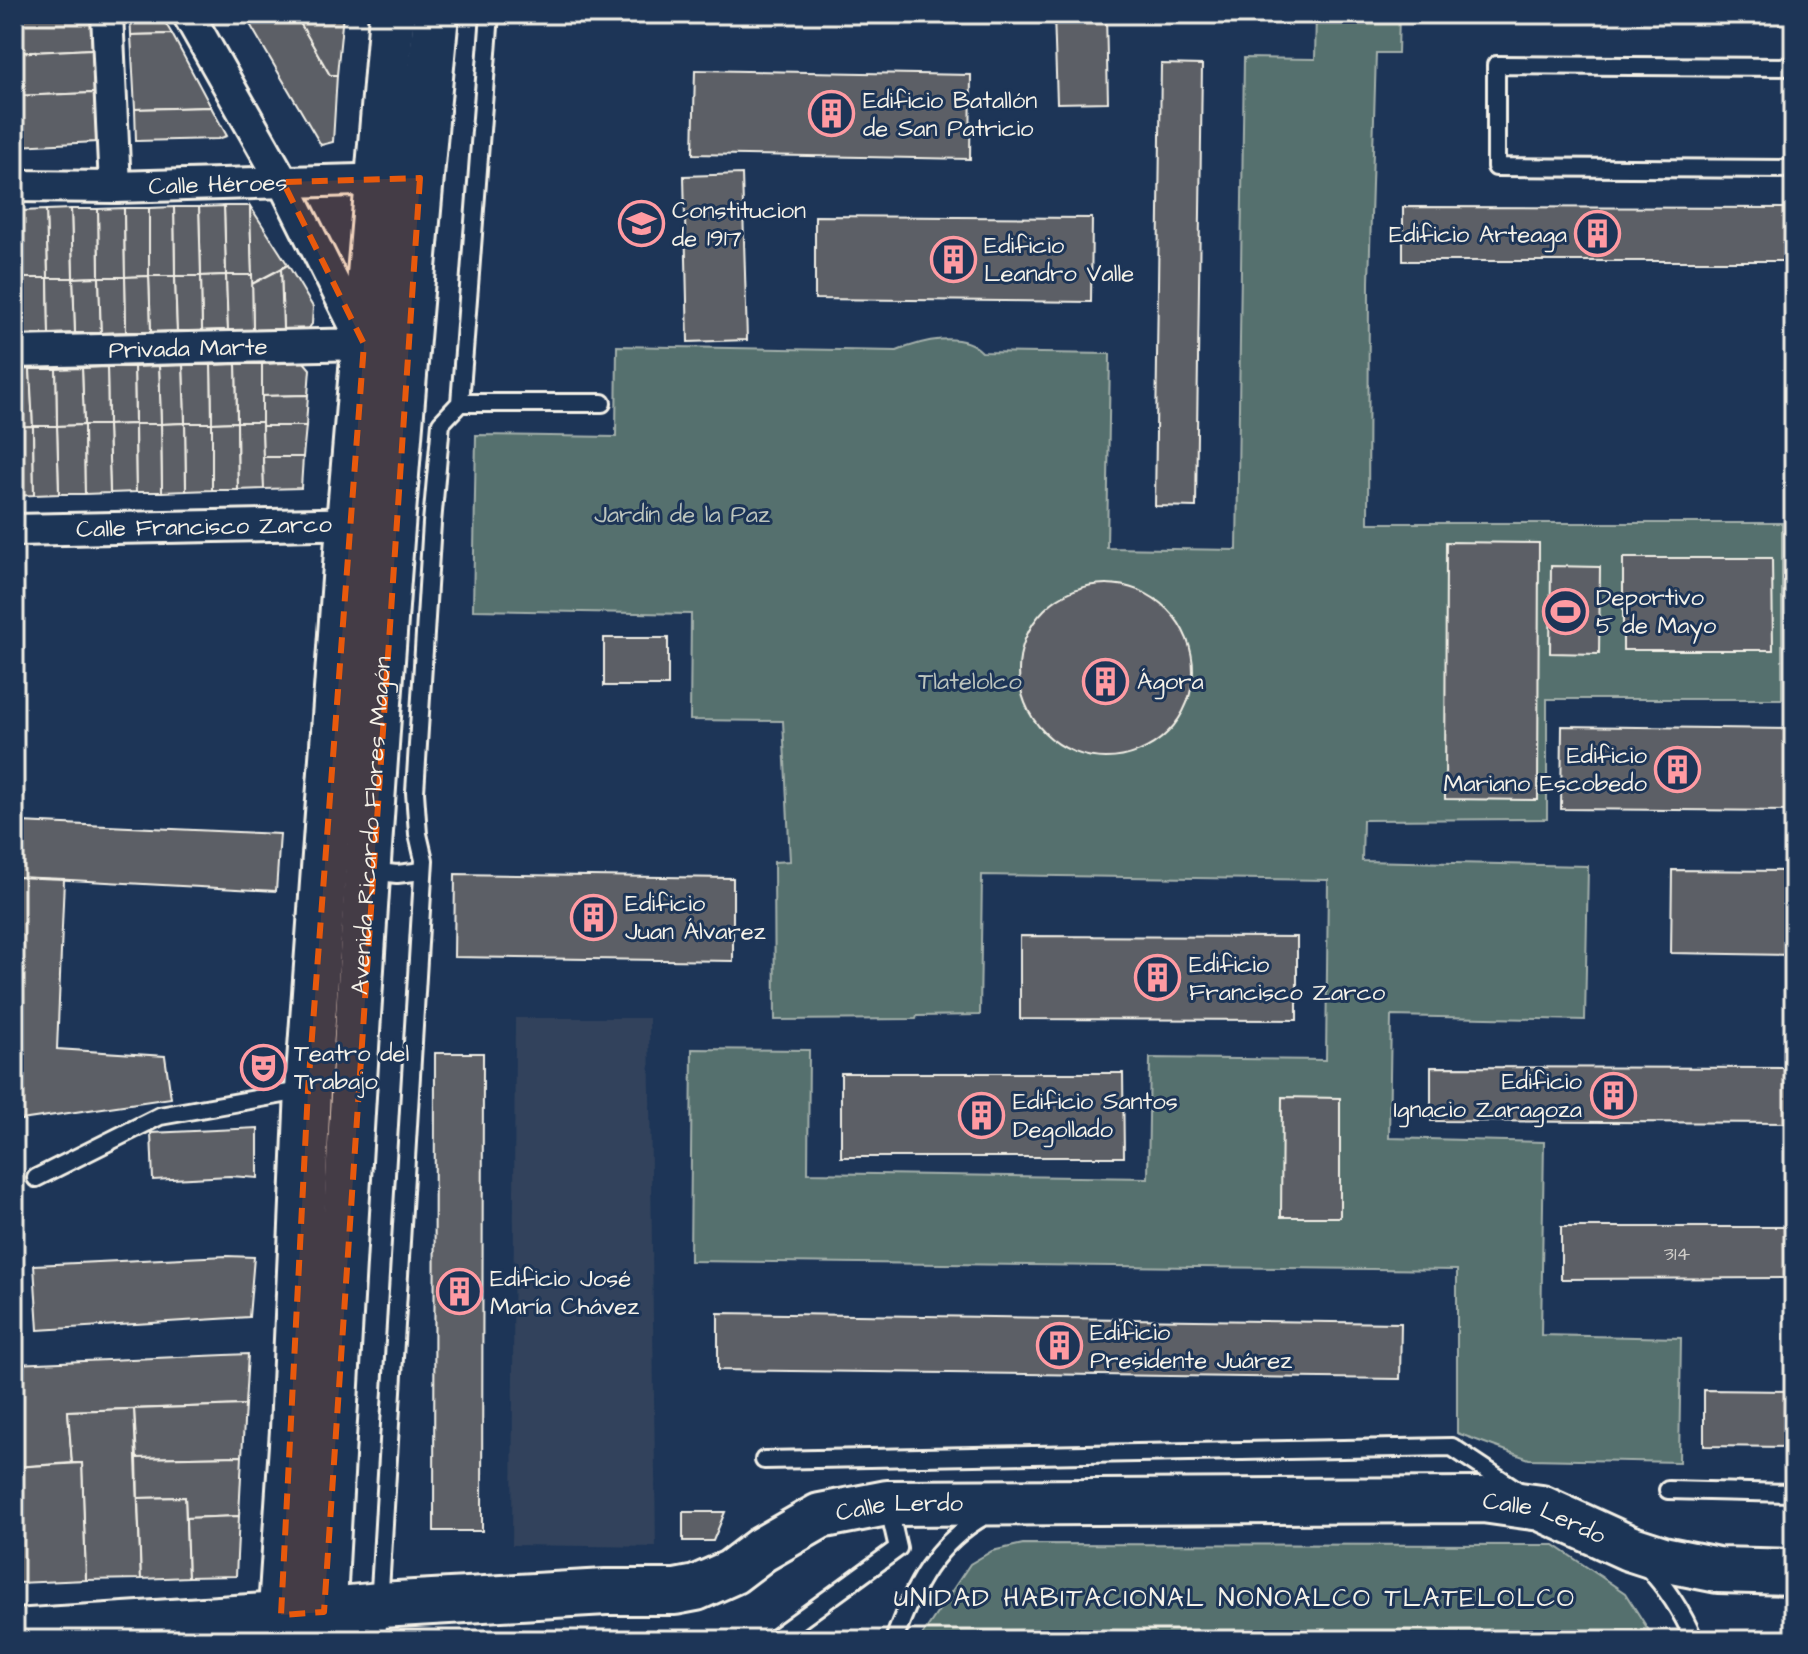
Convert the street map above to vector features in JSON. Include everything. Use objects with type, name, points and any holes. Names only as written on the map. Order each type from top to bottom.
[{"type":"main road","name":"Avenida Ricardo Flores Magón","points":[[302,1627],[367,871],[393,522],[399,179],[392,14]]},
{"type":"main road","name":"Avenida Ricardo Flores Magón","points":[[302,1627],[294,1414],[308,1090],[349,524],[364,344],[436,14]]},
{"type":"main road","name":"Calle Lerdo","points":[[14,1632],[302,1627],[378,1622],[606,1592],[675,1592],[696,1588],[732,1572],[761,1550],[820,1516],[887,1503],[1483,1500],[1541,1508],[1629,1548],[1663,1559],[1718,1570],[1794,1572]]},
{"type":"street","points":[[107,14],[115,187]]},
{"type":"street","points":[[188,14],[283,182],[364,344]]},
{"type":"street","name":"Calle Héroes","points":[[14,186],[115,187],[399,179]]},
{"type":"street","name":"Privada Marte","points":[[14,352],[364,344]]},
{"type":"street","name":"Calle Francisco Zarco","points":[[14,530],[393,522]]},
{"type":"lane","points":[[378,1622],[424,860],[418,834],[415,792],[432,523],[441,423],[460,403],[490,14]]},
{"type":"lane","points":[[1794,67],[1496,65],[1496,167],[1794,169]]},
{"type":"lane","points":[[460,403],[602,403]]},
{"type":"lane","points":[[367,871],[397,874],[423,871]]},
{"type":"lane","points":[[36,1178],[160,1116],[308,1090]]},
{"type":"lane","points":[[764,1460],[1452,1447],[1541,1508]]},
{"type":"lane","points":[[1668,1490],[1794,1493]]},
{"type":"lane","points":[[894,1640],[916,1587],[945,1544],[968,1525],[1012,1501]]},
{"type":"lane","points":[[772,1640],[898,1548],[887,1503]]},
{"type":"lane","points":[[1629,1548],[1667,1588],[1694,1640]]},
{"type":"highlighted area","points":[[420,178],[324,1612],[281,1615],[308,1090],[364,344],[283,182]]},
{"type":"shaded area","points":[[515,1018],[649,1018],[656,1547],[512,1545]]},
{"type":"green space","name":"Tlatelolco","points":[[1316,14],[1399,14],[1398,53],[1376,53],[1369,282],[1368,523],[1782,523],[1782,699],[1547,699],[1547,819],[1363,820],[1362,861],[1588,866],[1585,1020],[1391,1016],[1389,1138],[1544,1142],[1541,1335],[1681,1338],[1679,1462],[1529,1459],[1457,1433],[1457,1270],[690,1261],[692,1049],[809,1050],[808,1173],[1148,1178],[1150,1058],[1326,1060],[1328,880],[982,875],[980,1015],[917,1016],[916,1019],[775,1020],[774,862],[790,861],[783,721],[690,720],[691,614],[473,610],[476,435],[616,437],[617,346],[897,351],[929,341],[952,339],[973,345],[982,352],[1110,354],[1107,548],[1237,550],[1244,58],[1315,59]]},
{"type":"green space","points":[[1023,1544],[1554,1545],[1625,1593],[1655,1640],[919,1640],[970,1564],[992,1551]]},
{"type":"building","points":[[14,14],[90,14],[92,49],[14,53]]},
{"type":"building","points":[[130,14],[160,14],[172,34],[131,35]]},
{"type":"building","points":[[244,14],[295,14],[330,75],[337,75],[333,142],[321,145]]},
{"type":"building","points":[[295,14],[343,14],[337,75],[330,75]]},
{"type":"building","points":[[1054,14],[1106,14],[1108,102],[1057,103]]},
{"type":"building","points":[[172,34],[211,107],[135,109],[131,35]]},
{"type":"building","points":[[92,49],[94,93],[14,96],[14,53]]},
{"type":"building","points":[[1161,64],[1202,65],[1196,507],[1155,506]]},
{"type":"building","name":"Edificio Batallón de San Patricio","points":[[695,70],[971,75],[970,159],[693,154]]},
{"type":"building","points":[[94,93],[97,142],[16,146],[14,96]]},
{"type":"building","points":[[211,107],[227,136],[218,139],[136,141],[135,109]]},
{"type":"building","points":[[742,174],[747,340],[688,342],[684,176]]},
{"type":"building","points":[[224,206],[250,206],[252,275],[226,275]]},
{"type":"building","points":[[224,206],[226,275],[201,276],[199,207]]},
{"type":"building","points":[[250,206],[288,265],[252,284],[252,275]]},
{"type":"building","points":[[174,207],[199,207],[201,276],[175,276]]},
{"type":"building","points":[[174,207],[175,276],[149,276],[149,208]]},
{"type":"building","name":"Edificio Arteaga","points":[[1403,207],[1794,208],[1794,261],[1403,261]]},
{"type":"building","points":[[124,208],[125,277],[99,277],[98,209]]},
{"type":"building","points":[[124,208],[149,208],[149,276],[125,277]]},
{"type":"building","points":[[71,209],[98,209],[99,277],[73,278]]},
{"type":"building","points":[[71,209],[73,278],[48,278],[46,210]]},
{"type":"building","points":[[46,210],[48,278],[22,278],[21,211]]},
{"type":"building","points":[[14,211],[21,211],[22,278],[14,278]]},
{"type":"building","name":"Edificio Leandro Valle","points":[[815,216],[1092,218],[1091,302],[815,299]]},
{"type":"building","points":[[288,265],[313,307],[312,324],[308,329],[283,329],[281,269]]},
{"type":"building","points":[[281,269],[283,329],[253,330],[252,284]]},
{"type":"building","points":[[226,275],[228,330],[202,331],[201,276]]},
{"type":"building","points":[[226,275],[252,275],[253,330],[228,330]]},
{"type":"building","points":[[149,276],[175,276],[177,331],[151,332]]},
{"type":"building","points":[[149,276],[151,332],[126,332],[125,277]]},
{"type":"building","points":[[175,276],[201,276],[202,331],[177,331]]},
{"type":"building","points":[[99,277],[101,333],[75,333],[73,278]]},
{"type":"building","points":[[99,277],[125,277],[126,332],[101,333]]},
{"type":"building","points":[[14,278],[22,278],[23,335],[14,335]]},
{"type":"building","points":[[22,278],[48,278],[49,334],[23,335]]},
{"type":"building","points":[[48,278],[73,278],[75,333],[49,334]]},
{"type":"building","points":[[304,362],[310,369],[308,395],[262,396],[262,364]]},
{"type":"building","points":[[236,364],[262,364],[262,422],[237,422]]},
{"type":"building","points":[[236,364],[237,422],[212,423],[211,365]]},
{"type":"building","points":[[183,365],[211,365],[212,423],[185,423]]},
{"type":"building","points":[[183,365],[185,423],[161,424],[159,366]]},
{"type":"building","points":[[159,366],[161,424],[135,424],[134,367]]},
{"type":"building","points":[[107,367],[134,367],[135,424],[108,425]]},
{"type":"building","points":[[107,367],[108,425],[84,425],[82,368]]},
{"type":"building","points":[[82,368],[84,425],[57,426],[56,369]]},
{"type":"building","points":[[30,369],[33,426],[14,427],[14,370]]},
{"type":"building","points":[[30,369],[56,369],[57,426],[33,426]]},
{"type":"building","points":[[308,395],[306,426],[262,426],[262,396]]},
{"type":"building","points":[[237,422],[238,490],[212,490],[212,423]]},
{"type":"building","points":[[237,422],[262,422],[264,489],[238,490]]},
{"type":"building","points":[[185,423],[212,423],[212,490],[186,491]]},
{"type":"building","points":[[185,423],[186,491],[162,492],[161,424]]},
{"type":"building","points":[[135,424],[136,492],[110,493],[108,425]]},
{"type":"building","points":[[135,424],[161,424],[162,492],[136,492]]},
{"type":"building","points":[[84,425],[85,494],[59,494],[57,426]]},
{"type":"building","points":[[84,425],[108,425],[110,493],[85,494]]},
{"type":"building","points":[[33,426],[34,495],[14,496],[14,427]]},
{"type":"building","points":[[33,426],[57,426],[59,494],[34,495]]},
{"type":"building","points":[[262,426],[306,426],[303,457],[263,457]]},
{"type":"building","points":[[263,457],[303,457],[301,488],[264,489]]},
{"type":"building","points":[[1446,542],[1539,543],[1538,800],[1445,799]]},
{"type":"building","points":[[1623,558],[1772,558],[1773,650],[1623,650]]},
{"type":"building","points":[[1551,566],[1600,567],[1599,654],[1550,653]]},
{"type":"building","name":"Ágora","points":[[1106,584],[1139,590],[1168,609],[1187,638],[1193,671],[1187,704],[1168,733],[1139,752],[1106,758],[1073,752],[1044,733],[1025,704],[1019,671],[1025,638],[1044,609],[1073,590]]},
{"type":"building","points":[[604,638],[668,638],[668,686],[604,686]]},
{"type":"building","name":"Edificio Mariano Escobedo","points":[[1562,726],[1794,729],[1794,811],[1561,809]]},
{"type":"building","points":[[14,792],[21,792],[21,822],[280,834],[276,891],[14,877]]},
{"type":"building","points":[[1672,870],[1794,871],[1794,955],[1671,953]]},
{"type":"building","name":"Edificio Juan Álvarez","points":[[455,874],[733,878],[733,961],[454,957]]},
{"type":"building","points":[[14,877],[64,879],[57,1049],[165,1056],[171,1098],[14,1121]]},
{"type":"building","name":"Edificio Francisco Zarco","points":[[1020,936],[1297,937],[1297,1020],[1020,1019]]},
{"type":"building","name":"Edificio José María Chávez","points":[[435,1053],[483,1053],[482,1531],[434,1531]]},
{"type":"building","name":"Edificio Ignacio Zaragoza","points":[[1431,1067],[1794,1068],[1794,1123],[1431,1121]]},
{"type":"building","name":"Edificio Santos Degollado","points":[[841,1073],[1123,1073],[1124,1157],[841,1157]]},
{"type":"building","points":[[1282,1097],[1340,1098],[1340,1217],[1281,1217]]},
{"type":"building","points":[[258,1128],[258,1178],[230,1176],[153,1180],[151,1133]]},
{"type":"building","points":[[1561,1227],[1794,1227],[1794,1278],[1561,1279]]},
{"type":"building","points":[[254,1257],[249,1317],[38,1330],[34,1265]]},
{"type":"building","name":"Edificio Presidente Juárez","points":[[718,1313],[1401,1323],[1400,1379],[718,1370]]},
{"type":"building","points":[[248,1354],[245,1405],[68,1411],[72,1463],[14,1467],[14,1364]]},
{"type":"building","points":[[1704,1390],[1794,1391],[1794,1447],[1704,1446]]},
{"type":"building","points":[[245,1405],[242,1456],[137,1458],[134,1409]]},
{"type":"building","points":[[134,1409],[141,1579],[86,1580],[82,1463],[72,1463],[68,1411]]},
{"type":"building","points":[[242,1456],[239,1516],[186,1518],[185,1497],[138,1498],[137,1458]]},
{"type":"building","points":[[82,1463],[86,1580],[18,1583],[14,1467]]},
{"type":"building","points":[[185,1497],[188,1577],[141,1579],[138,1498]]},
{"type":"building","points":[[683,1512],[725,1512],[713,1541],[683,1541]]},
{"type":"building","points":[[239,1516],[236,1576],[188,1577],[186,1518]]},
{"type":"place","name":"Edificio Batallón de San Patricio","points":[[832,114]]},
{"type":"place","name":"Constitucion de 1917","points":[[641,224]]},
{"type":"place","name":"Edificio Arteaga","points":[[1598,234]]},
{"type":"place","name":"Edificio Leandro Valle","points":[[953,259]]},
{"type":"place","name":"Deportivo 5 de Mayo","points":[[1565,611]]},
{"type":"place","name":"Ágora","points":[[1106,681]]},
{"type":"place","name":"Edificio Mariano Escobedo","points":[[1678,769]]},
{"type":"place","name":"Edificio Juan Álvarez","points":[[594,917]]},
{"type":"place","name":"Edificio Francisco Zarco","points":[[1158,978]]},
{"type":"place","name":"Teatro del Trabajo","points":[[263,1067]]},
{"type":"place","name":"Edificio Ignacio Zaragoza","points":[[1613,1095]]},
{"type":"place","name":"Edificio Santos Degollado","points":[[982,1115]]},
{"type":"place","name":"Edificio José María Chávez","points":[[459,1292]]},
{"type":"place","name":"Edificio Presidente Juárez","points":[[1059,1346]]},
{"type":"district","name":"UNIDAD HABITACIONAL NONOALCO TLATELOLCO","points":[[1235,1597]]},
{"type":"park label","name":"Jardín de la Paz","points":[[682,514]]}]
